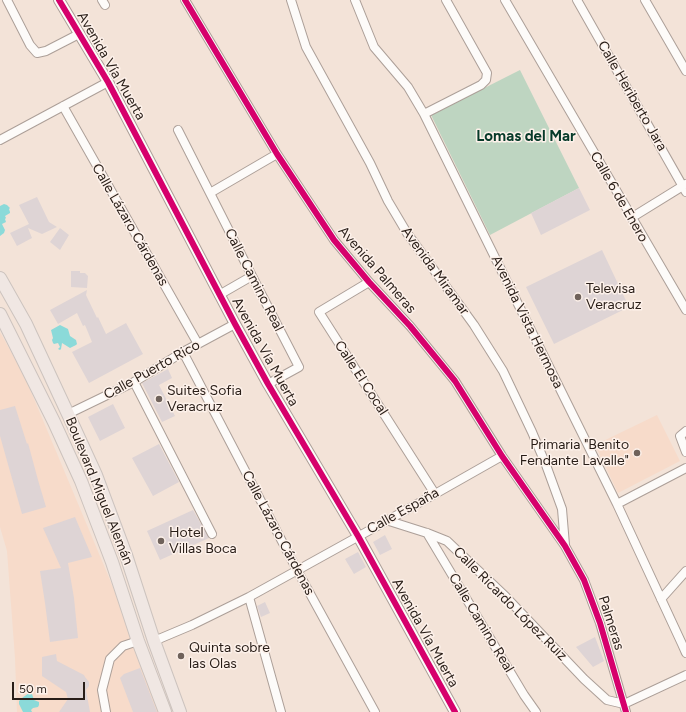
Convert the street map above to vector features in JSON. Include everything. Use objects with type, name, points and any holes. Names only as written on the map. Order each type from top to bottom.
[{"type":"main road","name":"Boulevard Miguel Alemán","points":[[0,278],[26,324],[96,475],[126,555],[154,641],[180,712]]},
{"type":"main road","name":"Boulevard Miguel Alemán","points":[[0,314],[54,422],[80,481],[112,562],[138,642],[165,712]]},
{"type":"street","points":[[7,0],[30,45],[37,53],[46,51],[79,34]]},
{"type":"street","name":"Avenida Vía Muerta","points":[[59,0],[108,82],[268,384],[358,536],[455,712]]},
{"type":"street","name":"Avenida Palmeras","points":[[185,0],[277,154],[334,240],[369,282],[410,326],[455,381],[502,456],[565,546]]},
{"type":"street","name":"Avenida Miramar","points":[[291,0],[306,47],[370,163],[388,201],[407,233],[474,325],[503,371],[532,432],[562,509],[565,546]]},
{"type":"street","name":"Avenida Vista Hermosa","points":[[355,0],[374,46],[408,87],[424,114],[617,504],[661,599],[684,642],[686,653]]},
{"type":"street","points":[[424,114],[480,85],[486,80],[487,73],[446,0]]},
{"type":"street","name":"Calle 6 de Enero","points":[[505,0],[686,310]]},
{"type":"street","name":"Calle Heriberto Jara","points":[[577,0],[685,188]]},
{"type":"street","points":[[645,0],[686,71]]},
{"type":"street","points":[[0,140],[108,82]]},
{"type":"street","name":"Calle Lázaro Cárdenas","points":[[63,106],[198,344]]},
{"type":"street","name":"Calle Camino Real","points":[[178,130],[299,367],[268,384]]},
{"type":"street","points":[[210,193],[277,154]]},
{"type":"street","points":[[631,218],[685,188]]},
{"type":"street","points":[[220,294],[252,276]]},
{"type":"street","name":"Calle El Cocal","points":[[369,282],[319,312],[436,494]]},
{"type":"street","name":"Calle Puerto Rico","points":[[68,414],[134,382],[183,352],[235,324]]},
{"type":"street","name":"Calle Lázaro Cárdenas","points":[[183,352],[375,712]]},
{"type":"street","points":[[134,382],[212,534]]},
{"type":"street","points":[[686,431],[680,436],[686,452]]},
{"type":"street","name":"Calle España","points":[[154,641],[192,625],[249,597],[502,456]]},
{"type":"street","points":[[617,504],[686,468]]},
{"type":"street","name":"Calle Ricardo López Ruiz","points":[[386,520],[447,541],[506,597],[584,679],[607,700],[625,708]]},
{"type":"street","name":"Calle Camino Real","points":[[427,533],[524,695],[536,712]]},
{"type":"street","name":"Palmeras","points":[[565,546],[584,580],[600,623],[625,708]]},
{"type":"street","points":[[661,599],[686,571]]},
{"type":"street","points":[[249,597],[281,712]]},
{"type":"street","points":[[106,712],[102,690],[110,659],[123,646],[138,642]]},
{"type":"street","points":[[625,708],[686,675]]},
{"type":"shaded area","points":[[0,332],[24,375],[131,630],[162,712],[17,712],[15,658],[7,551],[0,527]]},
{"type":"shaded area","name":"Primaria \"Benito Fendante Lavalle\"","points":[[657,415],[680,461],[618,493],[595,445]]},
{"type":"green space","points":[[520,70],[579,188],[490,235],[431,115]]},
{"type":"water","points":[[4,204],[10,208],[10,213],[5,216],[6,222],[2,224],[5,230],[0,236],[0,206]]},
{"type":"water","points":[[60,325],[68,329],[70,336],[76,340],[76,345],[70,348],[62,343],[60,350],[58,349],[60,347],[58,343],[53,343],[51,330]]},
{"type":"water","points":[[29,693],[32,694],[34,700],[39,702],[39,705],[31,710],[32,712],[23,712],[19,701]]},
{"type":"building","points":[[579,188],[590,210],[541,235],[531,213]]},
{"type":"building","points":[[37,197],[49,222],[57,227],[42,234],[28,228],[32,238],[17,246],[10,233],[29,224],[19,205]]},
{"type":"building","points":[[60,228],[69,235],[60,250],[50,242]]},
{"type":"building","name":"Televisa Veracruz","points":[[602,250],[629,307],[554,344],[526,287]]},
{"type":"building","points":[[71,271],[80,271],[80,273],[85,273],[88,276],[87,288],[71,287]]},
{"type":"building","points":[[87,290],[86,295],[106,334],[126,323],[143,354],[89,383],[72,352],[92,342],[85,325],[83,326],[77,313],[58,324],[50,310]]},
{"type":"building","points":[[168,369],[172,378],[159,385],[175,416],[162,422],[142,383]]},
{"type":"building","points":[[113,404],[125,428],[100,441],[88,417]]},
{"type":"building","points":[[15,406],[27,444],[28,443],[46,507],[22,514],[0,436],[0,410]]},
{"type":"building","points":[[159,444],[179,482],[153,496],[132,458]]},
{"type":"building","points":[[193,510],[209,538],[160,560],[147,531]]},
{"type":"building","points":[[75,517],[92,557],[68,563],[74,598],[78,638],[50,642],[40,571],[61,568],[43,528]]},
{"type":"building","points":[[385,535],[392,549],[380,555],[373,542]]},
{"type":"building","points":[[358,552],[366,567],[354,574],[345,559]]},
{"type":"building","points":[[265,602],[270,613],[261,617],[257,606]]},
{"type":"building","points":[[595,637],[604,661],[593,667],[576,647]]},
{"type":"building","points":[[56,654],[57,661],[84,675],[89,682],[89,686],[86,690],[90,712],[59,712],[68,699],[66,692],[42,676],[42,657]]},
{"type":"building","points":[[140,668],[157,712],[133,712],[120,678],[124,674]]},
{"type":"cycle path","points":[[59,0],[108,82],[268,384],[358,536],[455,712]]},
{"type":"cycle path","points":[[185,0],[277,154],[334,240],[369,282],[410,326],[455,381],[502,456],[565,546],[584,580],[600,623],[626,712]]},
{"type":"place","name":"Televisa Veracruz","points":[[578,297]]},
{"type":"place","name":"Suites Sofia Veracruz","points":[[159,399]]},
{"type":"place","name":"Primaria \"Benito Fendante Lavalle\"","points":[[637,453]]},
{"type":"place","name":"Hotel Villas Boca","points":[[161,541]]},
{"type":"place","name":"Quinta sobre las Olas","points":[[181,656]]},
{"type":"district","name":"Lomas del Mar","points":[[526,137]]}]
